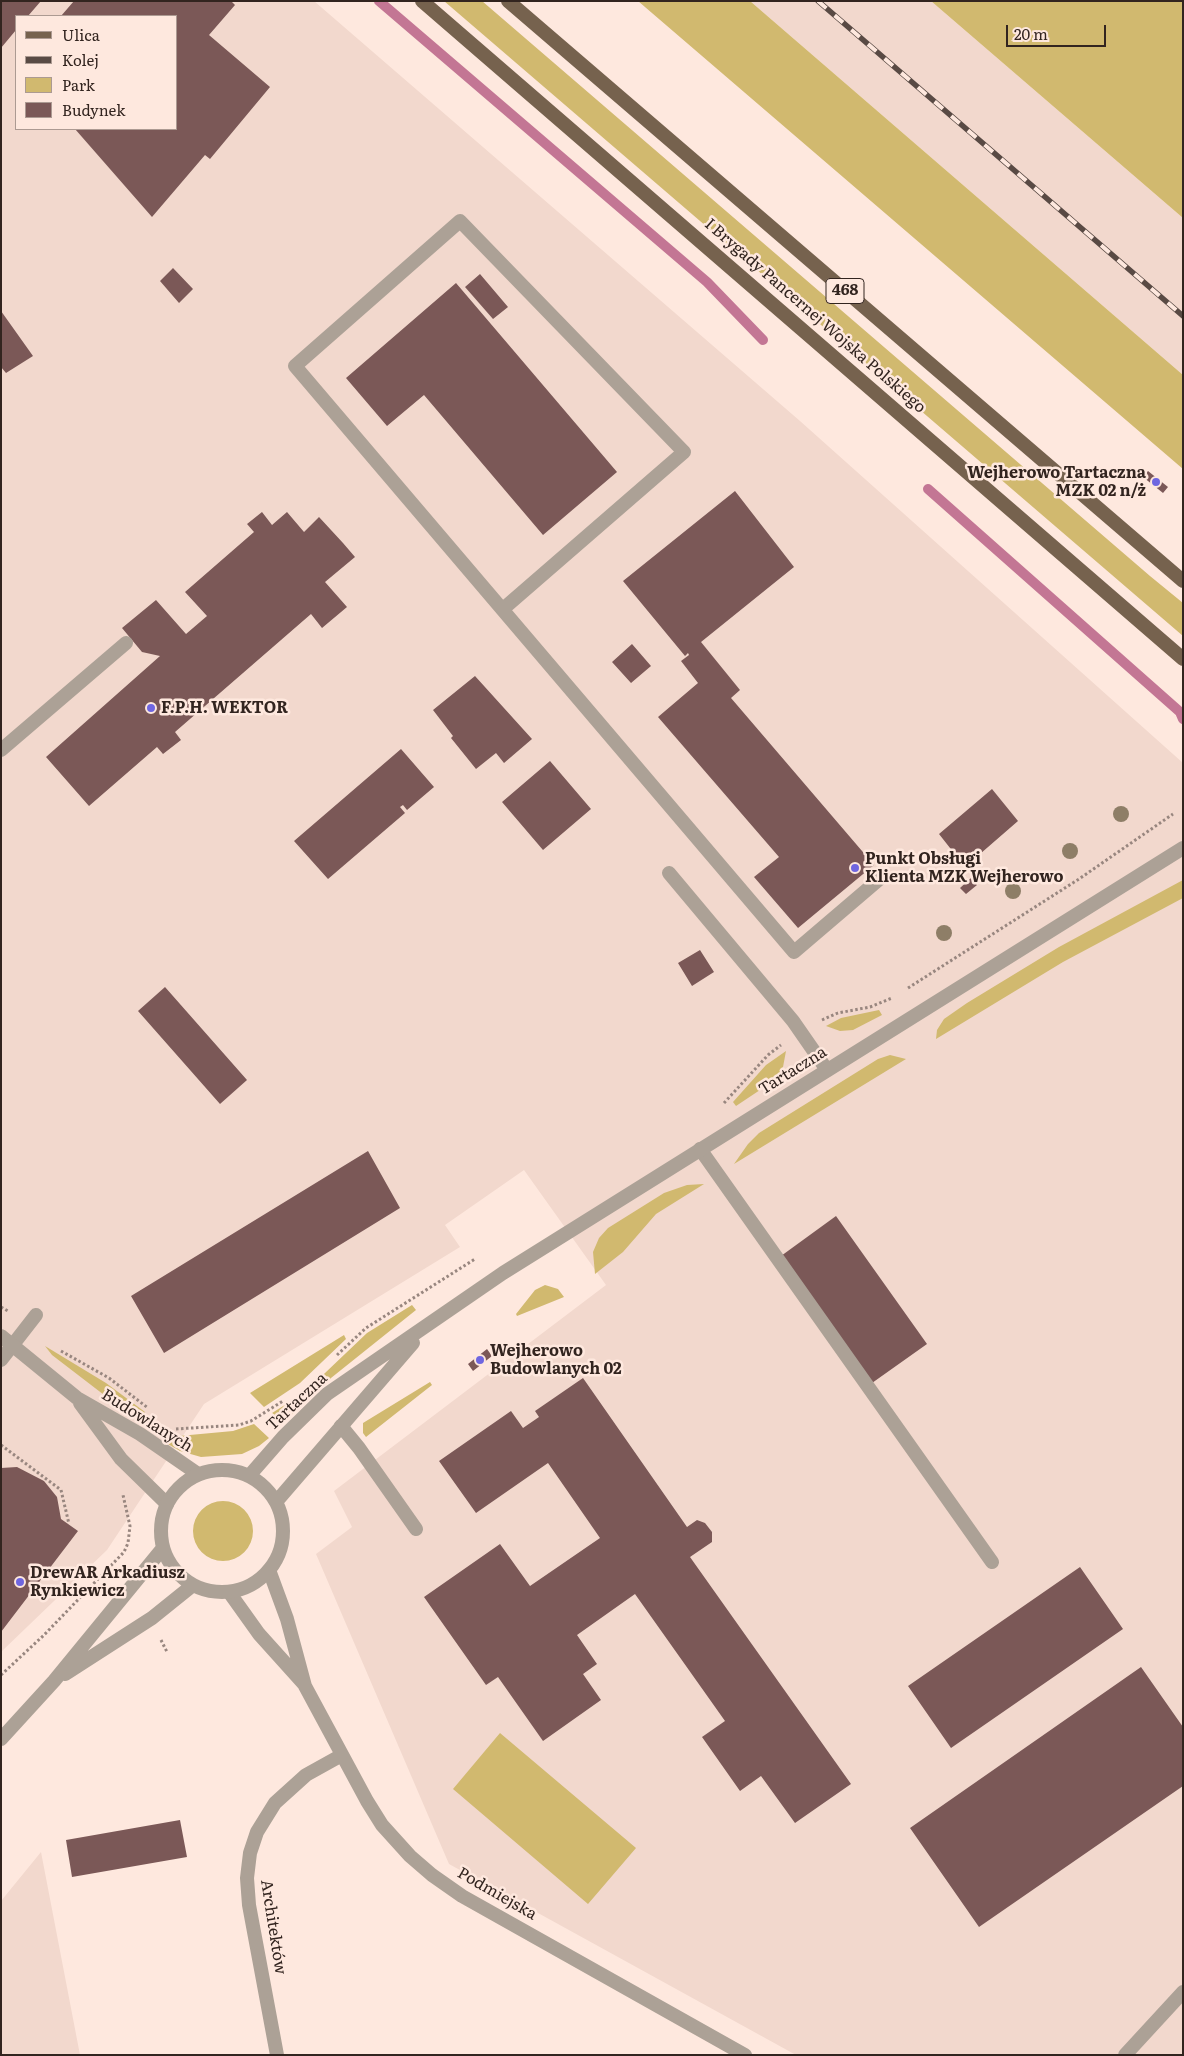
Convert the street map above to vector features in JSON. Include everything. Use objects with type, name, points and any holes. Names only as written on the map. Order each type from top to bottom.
[{"type":"main road","name":"I Brygady Pancernej Wojska Polskiego","points":[[422,1],[1183,659]]},
{"type":"main road","name":"468","points":[[508,1],[1183,581]]},
{"type":"street","points":[[503,609],[684,452],[460,221],[295,366],[794,952],[883,876]]},
{"type":"street","points":[[1,750],[126,643]]},
{"type":"street","name":"Tartaczna","points":[[249,1476],[283,1437],[327,1394],[425,1329],[503,1273],[1183,848]]},
{"type":"street","points":[[670,873],[793,1021],[826,1070]]},
{"type":"street","points":[[700,1149],[992,1562]]},
{"type":"street","points":[[1,1360],[31,1320]]},
{"type":"street","name":"Tartaczna","points":[[276,1502],[425,1329]]},
{"type":"street","name":"Budowlanych","points":[[1,1336],[77,1398],[140,1434],[198,1474]]},
{"type":"street","name":"Budowlanych","points":[[77,1398],[121,1459],[166,1504]]},
{"type":"street","points":[[341,1426],[360,1448],[416,1530]]},
{"type":"street","points":[[223,1469],[249,1476],[265,1486],[276,1502],[283,1525],[281,1549],[269,1570],[251,1585],[229,1592],[210,1591],[193,1585],[174,1569],[163,1548],[161,1526],[166,1504],[179,1486],[198,1474],[223,1469]]},
{"type":"street","points":[[1,1739],[54,1681],[163,1548]]},
{"type":"street","name":"Podmiejska","points":[[269,1570],[288,1619],[305,1686]]},
{"type":"street","points":[[54,1681],[152,1618],[193,1585]]},
{"type":"street","name":"Podmiejska","points":[[229,1592],[259,1634],[305,1686],[382,1825],[410,1856],[432,1875],[462,1896],[745,2055]]},
{"type":"street","name":"Architektów","points":[[277,2055],[249,1905],[247,1878],[250,1852],[257,1832],[275,1803],[306,1775],[342,1755]]},
{"type":"street","points":[[1124,2055],[1183,1992]]},
{"type":"path","points":[[1,1307],[31,1320]]},
{"type":"path","points":[[60,1350],[109,1378],[156,1414]]},
{"type":"path","points":[[1,1445],[61,1490],[69,1524]]},
{"type":"shaded area","points":[[1,1],[314,1],[800,421],[1183,763],[1183,2055],[796,2055],[449,1864],[316,1554],[352,1527],[334,1491],[606,1285],[524,1170],[445,1225],[460,1247],[204,1404],[107,1550],[1,1652]]},
{"type":"shaded area","points":[[750,1],[931,1],[1183,218],[1183,375]]},
{"type":"shaded area","points":[[41,1852],[80,2055],[1,2055],[1,1901]]},
{"type":"green space","points":[[444,1],[482,1],[1183,603],[1183,636]]},
{"type":"green space","points":[[638,1],[750,1],[1183,375],[1183,469]]},
{"type":"green space","points":[[931,1],[1183,1],[1183,218]]},
{"type":"green space","points":[[1183,880],[1183,898],[1063,962],[936,1039],[937,1030],[944,1019],[967,1003],[1059,947]]},
{"type":"green space","points":[[879,1010],[882,1015],[853,1030],[840,1031],[826,1026],[841,1018]]},
{"type":"green space","points":[[786,1051],[783,1067],[775,1080],[736,1106],[733,1102],[766,1065]]},
{"type":"green space","points":[[890,1055],[906,1059],[734,1164],[748,1144],[759,1133],[878,1059]]},
{"type":"green space","points":[[704,1184],[656,1214],[623,1252],[595,1274],[593,1252],[599,1238],[608,1228],[664,1193],[687,1185]]},
{"type":"green space","points":[[545,1285],[558,1289],[564,1297],[517,1316],[516,1314],[535,1290]]},
{"type":"green space","points":[[412,1305],[416,1310],[331,1378],[283,1423],[272,1413],[304,1393],[367,1333]]},
{"type":"green space","points":[[344,1335],[346,1339],[300,1383],[264,1407],[250,1393]]},
{"type":"green space","points":[[45,1346],[106,1383],[145,1412],[138,1421],[52,1355]]},
{"type":"green space","points":[[430,1382],[432,1385],[366,1437],[363,1433],[363,1423]]},
{"type":"green space","points":[[254,1424],[269,1438],[259,1446],[242,1454],[201,1457],[180,1451],[168,1444],[179,1436],[233,1431]]},
{"type":"green space","points":[[223,1501],[239,1506],[244,1510],[248,1515],[253,1531],[248,1547],[244,1552],[239,1556],[223,1561],[207,1556],[202,1552],[198,1547],[193,1531],[198,1515],[202,1510],[207,1506]]},
{"type":"green space","points":[[500,1733],[636,1848],[588,1904],[453,1789]]},
{"type":"building","points":[[1,1],[41,1],[29,15],[15,15],[15,31],[1,48]]},
{"type":"building","points":[[74,1],[231,1],[235,5],[209,35],[270,87],[210,159],[205,155],[152,217],[76,130],[178,130],[178,15],[62,15]]},
{"type":"building","points":[[173,268],[193,289],[179,303],[160,281]]},
{"type":"building","points":[[480,274],[508,307],[493,319],[465,287]]},
{"type":"building","points":[[456,283],[617,472],[543,535],[424,395],[387,426],[346,378]]},
{"type":"building","points":[[1,311],[33,356],[6,373],[1,367]]},
{"type":"building","name":"Wejherowo Tartaczna MZK 02 n/ż","points":[[1148,471],[1168,487],[1163,493],[1143,477]]},
{"type":"building","points":[[735,491],[794,567],[701,642],[740,690],[731,698],[874,865],[798,928],[754,877],[779,857],[658,717],[698,683],[681,661],[689,655],[688,653],[685,656],[623,581]]},
{"type":"building","points":[[262,512],[272,525],[287,512],[304,532],[319,517],[343,543],[355,557],[325,582],[347,607],[322,628],[311,614],[175,732],[181,740],[163,754],[157,747],[89,806],[46,757],[160,656],[142,652],[122,628],[156,600],[186,634],[207,616],[185,592],[254,532],[247,524]]},
{"type":"building","points":[[632,644],[651,666],[631,683],[612,662]]},
{"type":"building","points":[[475,676],[532,739],[504,763],[496,753],[476,769],[451,738],[453,736],[433,710]]},
{"type":"building","points":[[401,749],[434,787],[407,810],[403,805],[400,807],[405,813],[328,879],[294,841]]},
{"type":"building","points":[[550,761],[591,809],[543,850],[502,802]]},
{"type":"building","points":[[992,789],[1018,821],[965,867],[939,834]]},
{"type":"building","points":[[971,878],[977,885],[966,894],[960,888]]},
{"type":"building","points":[[700,950],[714,972],[692,986],[678,963]]},
{"type":"building","points":[[165,987],[247,1080],[220,1104],[138,1011]]},
{"type":"building","points":[[368,1151],[400,1208],[164,1353],[131,1296]]},
{"type":"building","points":[[836,1216],[927,1344],[872,1383],[781,1256]]},
{"type":"building","name":"Wejherowo Budowlanych 02","points":[[487,1349],[492,1356],[473,1371],[468,1364]]},
{"type":"building","points":[[583,1378],[687,1527],[697,1520],[705,1523],[712,1532],[712,1542],[690,1557],[851,1784],[795,1823],[761,1776],[740,1791],[702,1737],[725,1721],[635,1594],[577,1635],[597,1664],[583,1674],[601,1700],[543,1741],[498,1677],[486,1685],[424,1597],[500,1544],[530,1586],[600,1538],[548,1463],[476,1513],[439,1461],[511,1411],[523,1428],[539,1417],[535,1411]]},
{"type":"building","name":"DrewAR Arkadiusz Rynkiewicz","points":[[17,1467],[44,1481],[57,1497],[61,1519],[78,1531],[1,1632],[1,1468]]},
{"type":"building","points":[[1080,1567],[1123,1629],[951,1748],[908,1686]]},
{"type":"building","points":[[1141,1667],[1183,1727],[1183,1786],[979,1927],[910,1828]]},
{"type":"building","points":[[180,1820],[187,1857],[72,1877],[66,1840]]},
{"type":"waterway","points":[[379,1],[707,282],[763,340]]},
{"type":"waterway","points":[[928,489],[1180,712],[1183,719]]},
{"type":"railway","points":[[818,1],[1183,316]]},
{"type":"place","name":"Wejherowo Tartaczna MZK 02 n/ż","points":[[1156,482]]},
{"type":"place","name":"F.P.H. WEKTOR","points":[[151,708]]},
{"type":"place","name":"Punkt Obsługi Klienta MZK Wejherowo","points":[[855,868]]},
{"type":"place","name":"Wejherowo Budowlanych 02","points":[[480,1360]]},
{"type":"place","name":"DrewAR Arkadiusz Rynkiewicz","points":[[20,1582]]}]
